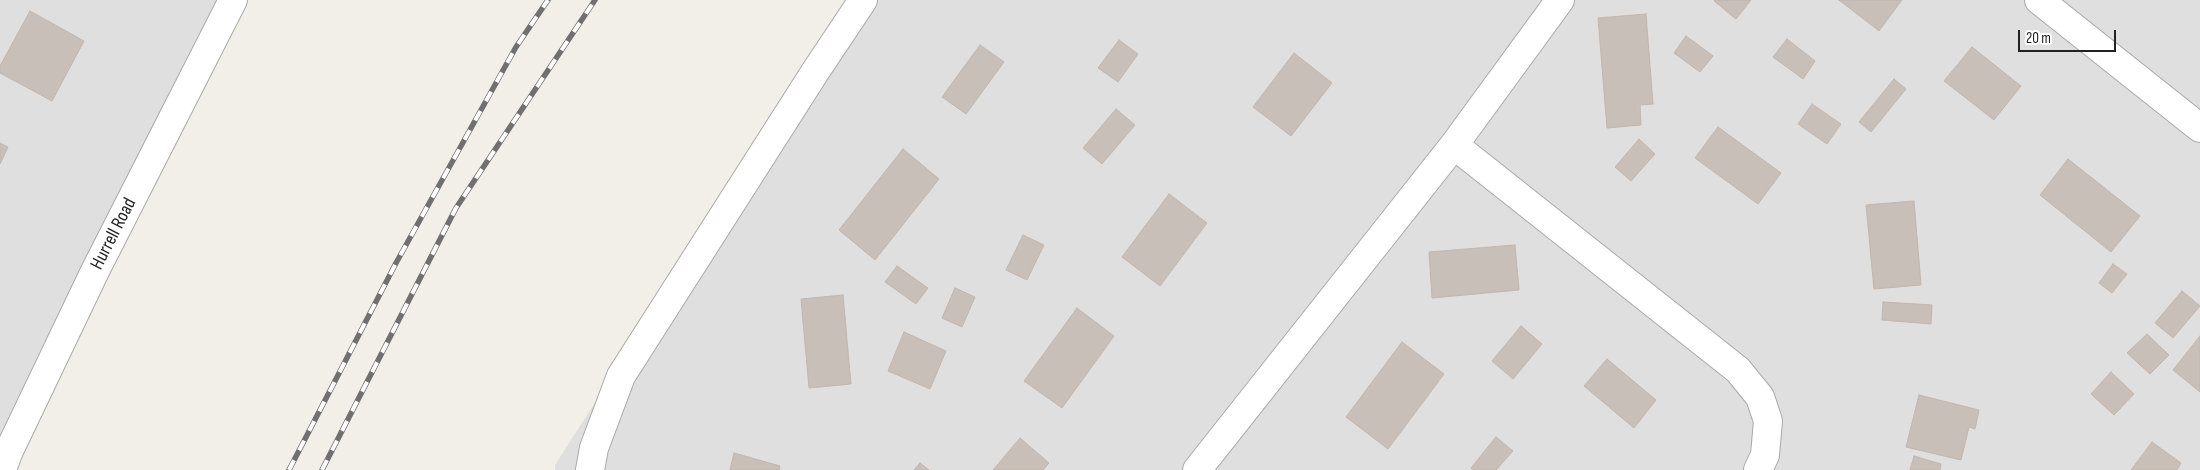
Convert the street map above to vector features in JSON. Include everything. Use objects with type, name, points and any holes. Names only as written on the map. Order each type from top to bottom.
[{"type":"street","name":"Hurrell Road","points":[[2,470],[8,453],[91,280],[233,0]]},
{"type":"street","points":[[590,470],[594,448],[620,376],[863,0]]},
{"type":"street","points":[[1197,470],[1454,144],[1560,0]]},
{"type":"street","points":[[2039,0],[2200,128]]},
{"type":"street","points":[[1454,144],[1738,370],[1760,397],[1768,421],[1765,455],[1758,470]]},
{"type":"shaded area","points":[[0,0],[217,0],[0,441]]},
{"type":"shaded area","points":[[853,0],[2200,0],[2200,470],[555,470],[555,465]]},
{"type":"building","points":[[1715,0],[1751,0],[1736,19]]},
{"type":"building","points":[[1839,0],[1902,0],[1879,31]]},
{"type":"building","points":[[30,11],[84,41],[52,101],[0,73],[0,66]]},
{"type":"building","points":[[1646,14],[1653,104],[1640,105],[1641,125],[1607,128],[1598,18]]},
{"type":"building","points":[[1686,36],[1713,56],[1700,72],[1674,53]]},
{"type":"building","points":[[1787,39],[1815,61],[1803,79],[1773,57]]},
{"type":"building","points":[[1119,40],[1138,54],[1118,82],[1098,68]]},
{"type":"building","points":[[980,45],[1004,62],[966,114],[942,97]]},
{"type":"building","points":[[1972,47],[2021,86],[1994,120],[1944,81]]},
{"type":"building","points":[[1294,53],[1332,83],[1291,136],[1253,107]]},
{"type":"building","points":[[1894,79],[1906,89],[1871,132],[1859,122]]},
{"type":"building","points":[[1812,104],[1841,124],[1827,144],[1798,124]]},
{"type":"building","points":[[1116,109],[1135,125],[1102,164],[1083,148]]},
{"type":"building","points":[[1718,127],[1781,173],[1758,204],[1695,158]]},
{"type":"building","points":[[1639,139],[1655,154],[1631,181],[1615,167]]},
{"type":"building","points":[[0,143],[8,147],[0,164]]},
{"type":"building","points":[[903,149],[939,179],[875,260],[839,230]]},
{"type":"building","points":[[2068,159],[2140,216],[2111,252],[2040,195]]},
{"type":"building","points":[[1169,194],[1207,223],[1160,286],[1122,257]]},
{"type":"building","points":[[1914,201],[1921,285],[1874,289],[1866,205]]},
{"type":"building","points":[[1023,235],[1044,245],[1027,280],[1006,270]]},
{"type":"building","points":[[1515,245],[1519,290],[1432,298],[1429,252]]},
{"type":"building","points":[[2113,264],[2127,274],[2112,293],[2099,283]]},
{"type":"building","points":[[897,266],[928,288],[916,304],[885,282]]},
{"type":"building","points":[[955,288],[975,297],[962,327],[942,318]]},
{"type":"building","points":[[2182,291],[2200,306],[2173,338],[2155,323]]},
{"type":"building","points":[[843,295],[851,384],[809,388],[801,299]]},
{"type":"building","points":[[1883,302],[1932,305],[1931,324],[1882,320]]},
{"type":"building","points":[[1077,308],[1114,336],[1062,408],[1024,381]]},
{"type":"building","points":[[1521,326],[1542,344],[1513,379],[1492,361]]},
{"type":"building","points":[[904,332],[946,351],[930,389],[888,371]]},
{"type":"building","points":[[2147,334],[2169,355],[2150,374],[2127,353]]},
{"type":"building","points":[[2200,336],[2200,392],[2173,370]]},
{"type":"building","points":[[1402,342],[1444,374],[1388,449],[1346,417]]},
{"type":"building","points":[[1607,359],[1656,400],[1634,428],[1584,386]]},
{"type":"building","points":[[2111,372],[2134,394],[2114,415],[2091,394]]},
{"type":"building","points":[[1919,395],[1979,410],[1975,429],[1969,427],[1961,460],[1906,447]]},
{"type":"building","points":[[1496,437],[1513,451],[1496,470],[1473,470],[1471,468]]},
{"type":"building","points":[[1020,438],[1049,463],[1043,470],[993,470]]},
{"type":"building","points":[[2152,442],[2181,463],[2177,470],[2131,470]]},
{"type":"building","points":[[734,453],[780,466],[779,470],[730,470]]},
{"type":"building","points":[[1914,456],[1941,464],[1940,470],[1910,470]]},
{"type":"building","points":[[920,463],[929,470],[914,470]]},
{"type":"railway","points":[[289,470],[396,263],[516,47],[548,0]]},
{"type":"railway","points":[[322,470],[456,208],[595,0]]}]
